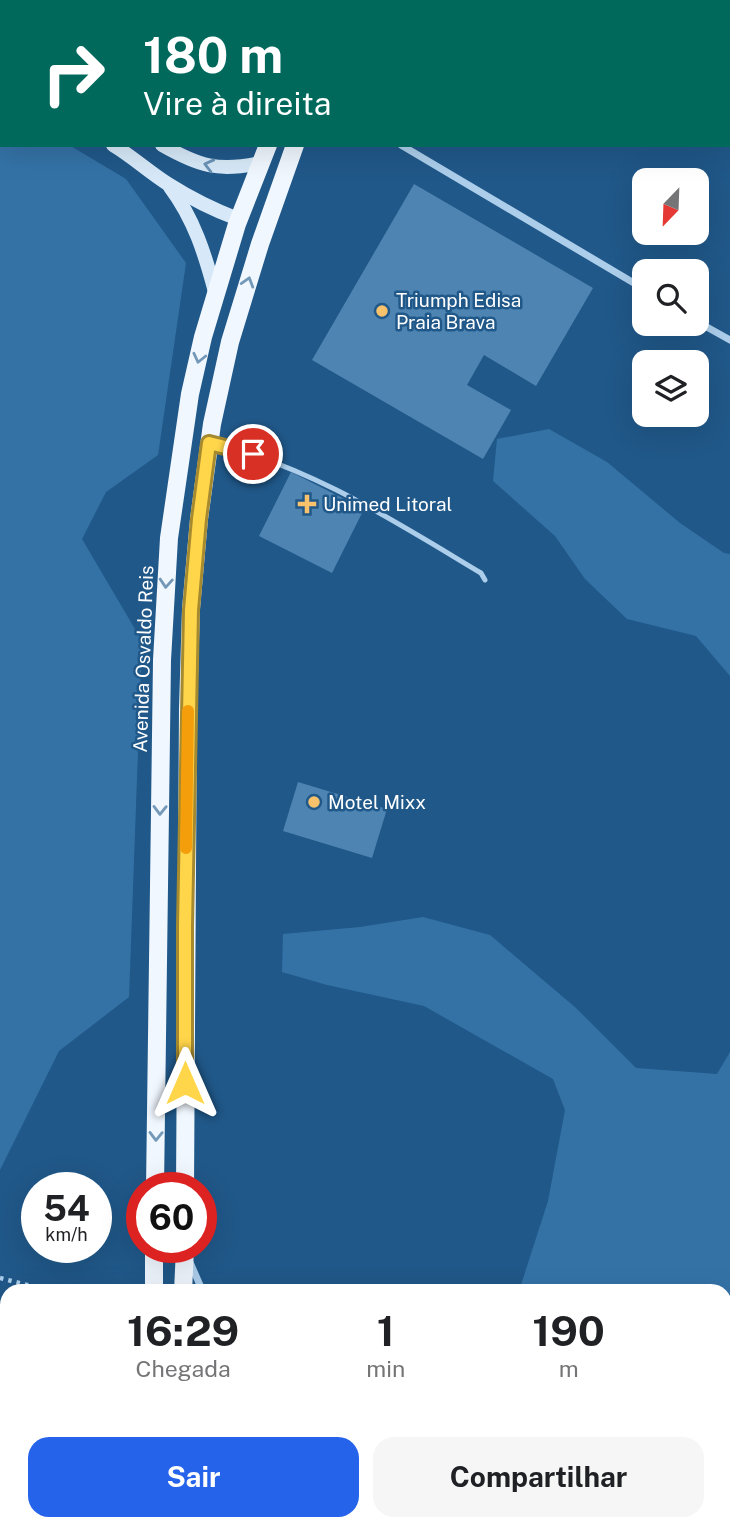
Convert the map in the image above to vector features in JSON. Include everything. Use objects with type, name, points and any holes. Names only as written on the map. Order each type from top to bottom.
[{"type":"main road","points":[[116,147],[167,183],[210,208],[239,219],[254,221],[270,215]]},
{"type":"main road","points":[[166,147],[200,163],[223,169],[260,163]]},
{"type":"main road","name":"Avenida Osvaldo Reis","points":[[155,1172],[162,660],[171,526],[190,394],[215,292],[239,219],[267,147]]},
{"type":"main road","points":[[185,1172],[185,926],[191,610],[199,519],[209,443],[230,342],[294,147]]},
{"type":"main road","points":[[167,183],[197,233],[215,292]]},
{"type":"main road","points":[[154,1263],[154,1284]]},
{"type":"main road","points":[[183,1284],[184,1263]]},
{"type":"street","points":[[404,147],[632,282]]},
{"type":"street","points":[[709,329],[730,341]]},
{"type":"street","points":[[191,1263],[200,1284]]},
{"type":"lane","points":[[209,443],[272,461],[372,508],[481,573],[485,580]]},
{"type":"path","points":[[0,1279],[22,1284]]},
{"type":"shaded area","points":[[0,147],[72,147],[126,179],[186,263],[158,455],[106,492],[82,539],[142,641],[129,997],[59,1051],[0,1170]]},
{"type":"shaded area","points":[[549,429],[607,462],[680,523],[724,553],[730,554],[730,676],[696,636],[627,619],[585,579],[555,536],[493,481],[497,439]]},
{"type":"shaded area","points":[[423,917],[490,935],[576,1008],[636,1068],[717,1074],[730,1052],[730,1284],[521,1284],[548,1201],[565,1110],[553,1079],[424,1006],[327,985],[282,972],[283,934],[360,927]]},
{"type":"building","points":[[414,184],[593,288],[536,386],[484,355],[467,385],[511,410],[483,459],[312,360]]},
{"type":"building","points":[[291,472],[364,509],[332,573],[259,536]]},
{"type":"building","points":[[298,782],[387,809],[372,858],[283,831]]},
{"type":"slow traffic","points":[[186,848],[188,711]]},
{"type":"place","name":"Triumph Edisa Praia Brava","points":[[382,311]]},
{"type":"place","name":"Unimed Litoral","points":[[307,504]]},
{"type":"place","name":"Motel Mixx","points":[[314,802]]},
{"type":"route","points":[[185,1083],[188,709],[191,610],[199,519],[209,443],[253,454]]}]
